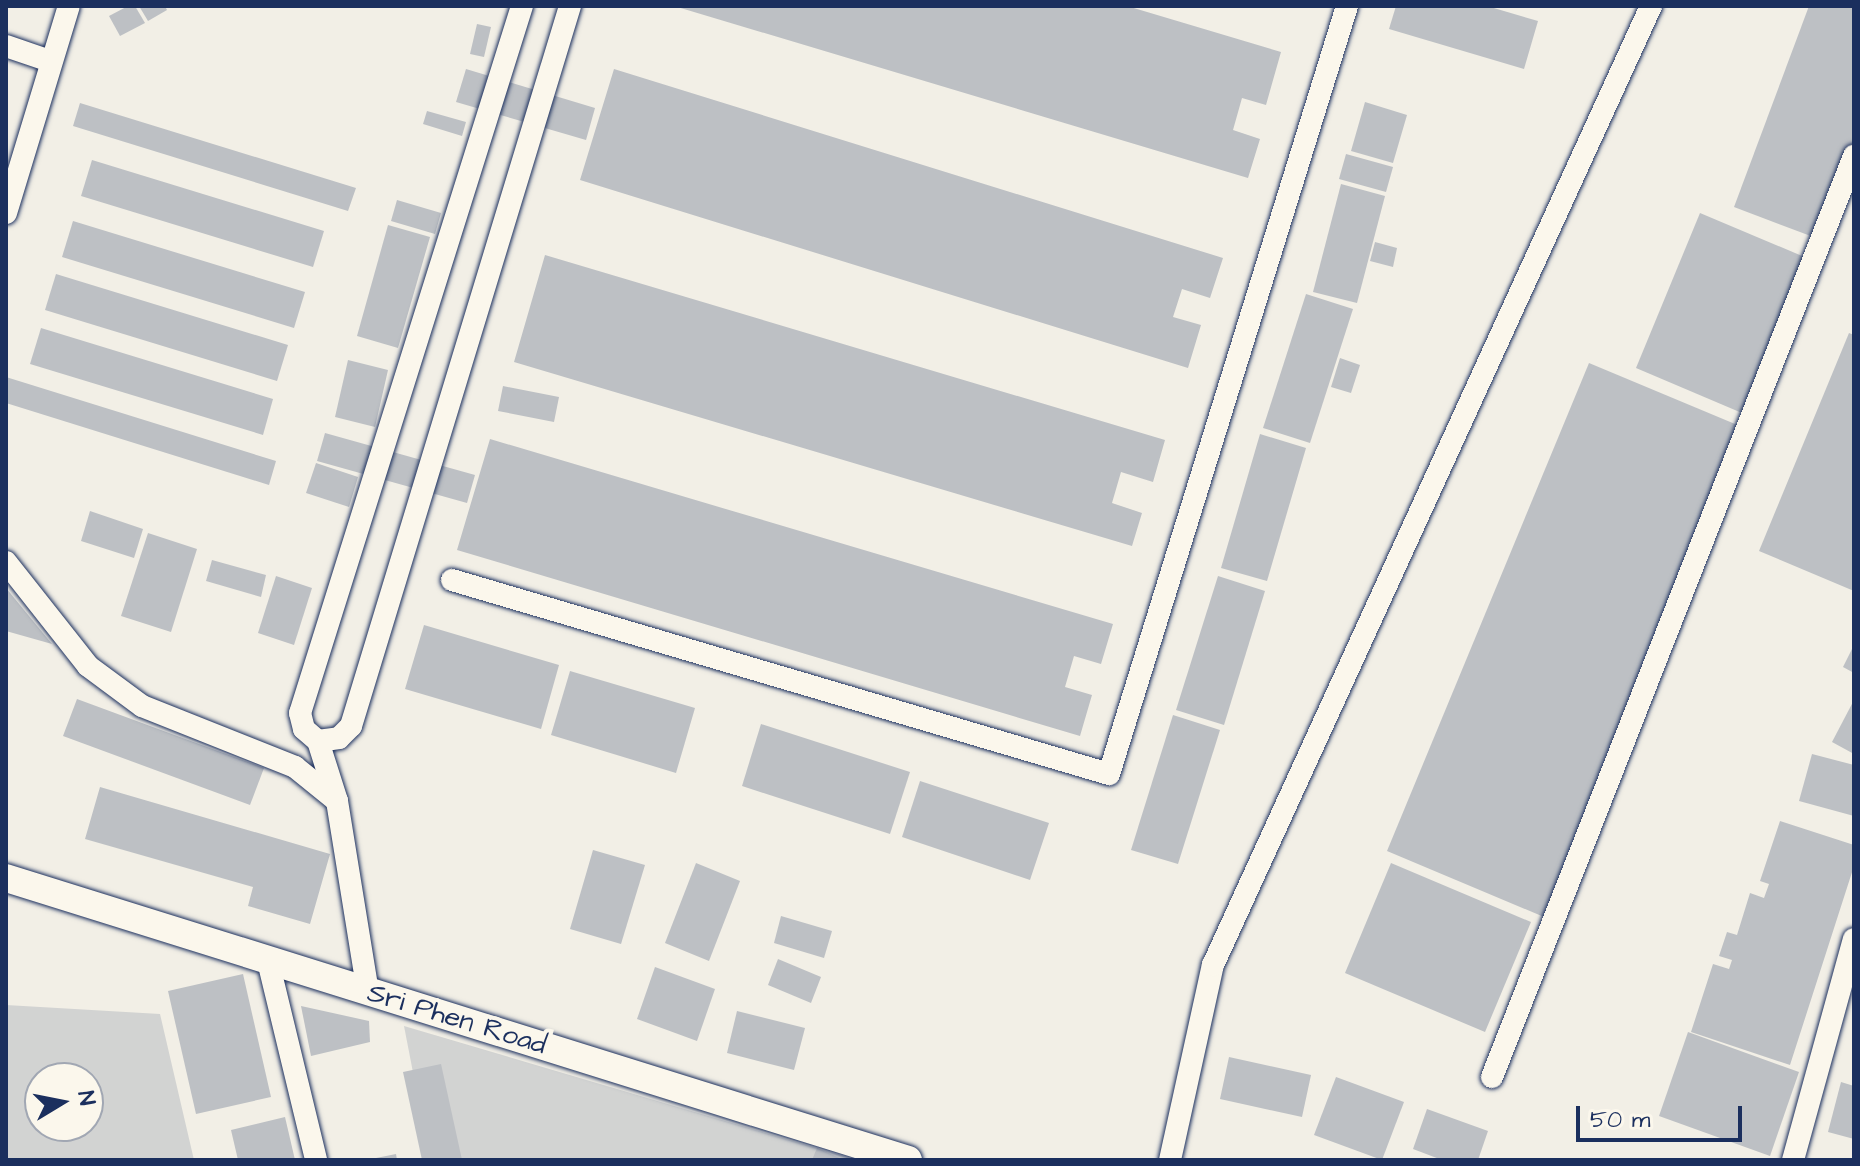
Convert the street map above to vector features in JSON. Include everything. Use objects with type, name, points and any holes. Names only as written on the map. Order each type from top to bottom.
[{"type":"main road","name":"Sri Phen Road","points":[[6,878],[908,1160]]},
{"type":"street","points":[[6,213],[69,6]]},
{"type":"street","points":[[368,992],[337,801],[318,741],[304,729],[300,713],[522,6]]},
{"type":"street","points":[[318,741],[339,738],[351,726],[570,6]]},
{"type":"street","points":[[452,580],[1109,774],[1347,6]]},
{"type":"street","points":[[1170,1160],[1213,965],[1651,6]]},
{"type":"street","points":[[6,46],[50,61]]},
{"type":"street","points":[[1492,1077],[1854,156]]},
{"type":"street","points":[[6,562],[88,666],[142,706],[295,767],[337,801]]},
{"type":"street","points":[[1793,1160],[1854,939]]},
{"type":"street","points":[[268,961],[316,1160]]},
{"type":"shaded area","points":[[6,1005],[160,1014],[194,1160],[6,1160]]},
{"type":"shaded area","points":[[404,1026],[857,1160],[430,1160]]},
{"type":"building","points":[[128,6],[135,6],[145,23],[120,36],[109,16]]},
{"type":"building","points":[[139,6],[165,6],[167,10],[148,21]]},
{"type":"building","points":[[674,6],[1127,6],[1281,52],[1266,105],[1242,98],[1233,130],[1260,139],[1248,178]]},
{"type":"building","points":[[1396,6],[1487,6],[1538,21],[1524,69],[1389,29]]},
{"type":"building","points":[[1809,6],[1854,6],[1854,138],[1816,238],[1734,207]]},
{"type":"building","points":[[477,24],[491,27],[484,57],[470,54]]},
{"type":"building","points":[[466,69],[595,108],[586,140],[456,102]]},
{"type":"building","points":[[614,69],[1223,258],[1210,298],[1182,289],[1173,317],[1201,325],[1188,368],[580,180]]},
{"type":"building","points":[[1365,102],[1407,115],[1393,163],[1351,151]]},
{"type":"building","points":[[80,103],[356,188],[348,211],[73,126]]},
{"type":"building","points":[[427,111],[466,122],[462,136],[423,124]]},
{"type":"building","points":[[1346,154],[1393,167],[1386,192],[1339,179]]},
{"type":"building","points":[[92,160],[324,231],[313,267],[81,196]]},
{"type":"building","points":[[1341,184],[1385,196],[1357,303],[1313,292]]},
{"type":"building","points":[[397,200],[441,213],[435,234],[391,221]]},
{"type":"building","points":[[1700,213],[1814,261],[1749,416],[1636,368]]},
{"type":"building","points":[[73,221],[305,292],[294,328],[62,257]]},
{"type":"building","points":[[388,225],[430,237],[398,348],[357,336]]},
{"type":"building","points":[[1375,242],[1397,248],[1393,267],[1370,261]]},
{"type":"building","points":[[545,255],[1165,440],[1153,482],[1121,472],[1112,503],[1142,513],[1132,546],[514,362]]},
{"type":"building","points":[[56,274],[288,345],[277,381],[45,310]]},
{"type":"building","points":[[1306,294],[1353,309],[1310,443],[1263,428]]},
{"type":"building","points":[[41,328],[273,399],[263,435],[30,364]]},
{"type":"building","points":[[1849,333],[1854,335],[1854,591],[1759,551]]},
{"type":"building","points":[[1340,358],[1360,365],[1351,393],[1331,387]]},
{"type":"building","points":[[348,360],[388,370],[375,427],[335,417]]},
{"type":"building","points":[[1589,363],[1747,429],[1544,917],[1387,851]]},
{"type":"building","points":[[6,377],[276,461],[269,485],[6,403]]},
{"type":"building","points":[[503,386],[559,397],[554,422],[498,411]]},
{"type":"building","points":[[325,433],[475,475],[467,503],[317,461]]},
{"type":"building","points":[[1260,434],[1306,448],[1267,581],[1221,568]]},
{"type":"building","points":[[490,439],[1113,624],[1101,664],[1074,656],[1065,687],[1092,695],[1080,736],[457,550]]},
{"type":"building","points":[[316,463],[358,477],[349,507],[306,493]]},
{"type":"building","points":[[90,511],[143,529],[134,558],[81,541]]},
{"type":"building","points":[[148,533],[197,549],[171,632],[121,616]]},
{"type":"building","points":[[212,560],[266,575],[261,597],[206,581]]},
{"type":"building","points":[[276,576],[312,588],[294,645],[258,633]]},
{"type":"building","points":[[1218,576],[1265,591],[1224,725],[1176,710]]},
{"type":"building","points":[[6,588],[52,644],[6,631]]},
{"type":"building","points":[[424,625],[559,665],[541,729],[405,689]]},
{"type":"building","points":[[1854,645],[1854,673],[1843,667]]},
{"type":"building","points":[[570,671],[695,708],[676,773],[551,735]]},
{"type":"building","points":[[77,699],[264,768],[250,805],[63,736]]},
{"type":"building","points":[[1854,700],[1854,754],[1832,742]]},
{"type":"building","points":[[1173,715],[1220,730],[1178,864],[1131,850]]},
{"type":"building","points":[[761,724],[910,772],[890,834],[742,786]]},
{"type":"building","points":[[1812,754],[1854,765],[1854,816],[1799,801]]},
{"type":"building","points":[[920,781],[1049,823],[1030,880],[902,837]]},
{"type":"building","points":[[100,787],[330,854],[310,924],[248,906],[253,887],[85,839]]},
{"type":"building","points":[[1780,821],[1854,845],[1854,866],[1790,1065],[1691,1032],[1713,964],[1729,969],[1732,960],[1719,956],[1727,932],[1737,935],[1750,893],[1764,898],[1769,884],[1760,881]]},
{"type":"building","points":[[593,850],[645,865],[621,944],[570,929]]},
{"type":"building","points":[[696,863],[740,881],[709,961],[665,943]]},
{"type":"building","points":[[1391,863],[1531,922],[1485,1032],[1345,973]]},
{"type":"building","points":[[781,916],[832,931],[824,958],[774,943]]},
{"type":"building","points":[[778,959],[821,977],[811,1003],[768,985]]},
{"type":"building","points":[[655,967],[715,989],[697,1041],[637,1019]]},
{"type":"building","points":[[243,974],[271,1097],[196,1114],[168,991]]},
{"type":"building","points":[[301,1006],[369,1021],[370,1042],[311,1056]]},
{"type":"building","points":[[737,1011],[805,1028],[794,1070],[727,1053]]},
{"type":"building","points":[[1688,1032],[1799,1072],[1770,1156],[1659,1116]]},
{"type":"building","points":[[1229,1057],[1311,1075],[1302,1117],[1220,1099]]},
{"type":"building","points":[[441,1064],[462,1160],[422,1160],[403,1072]]},
{"type":"building","points":[[1336,1077],[1404,1102],[1382,1160],[1314,1135]]},
{"type":"building","points":[[1841,1082],[1854,1086],[1854,1139],[1828,1132]]},
{"type":"building","points":[[1427,1109],[1488,1131],[1478,1160],[1442,1160],[1413,1149]]},
{"type":"building","points":[[285,1117],[295,1160],[238,1160],[231,1130]]},
{"type":"building","points":[[817,1148],[844,1160],[812,1160]]},
{"type":"building","points":[[396,1154],[397,1160],[371,1160],[371,1159]]}]
